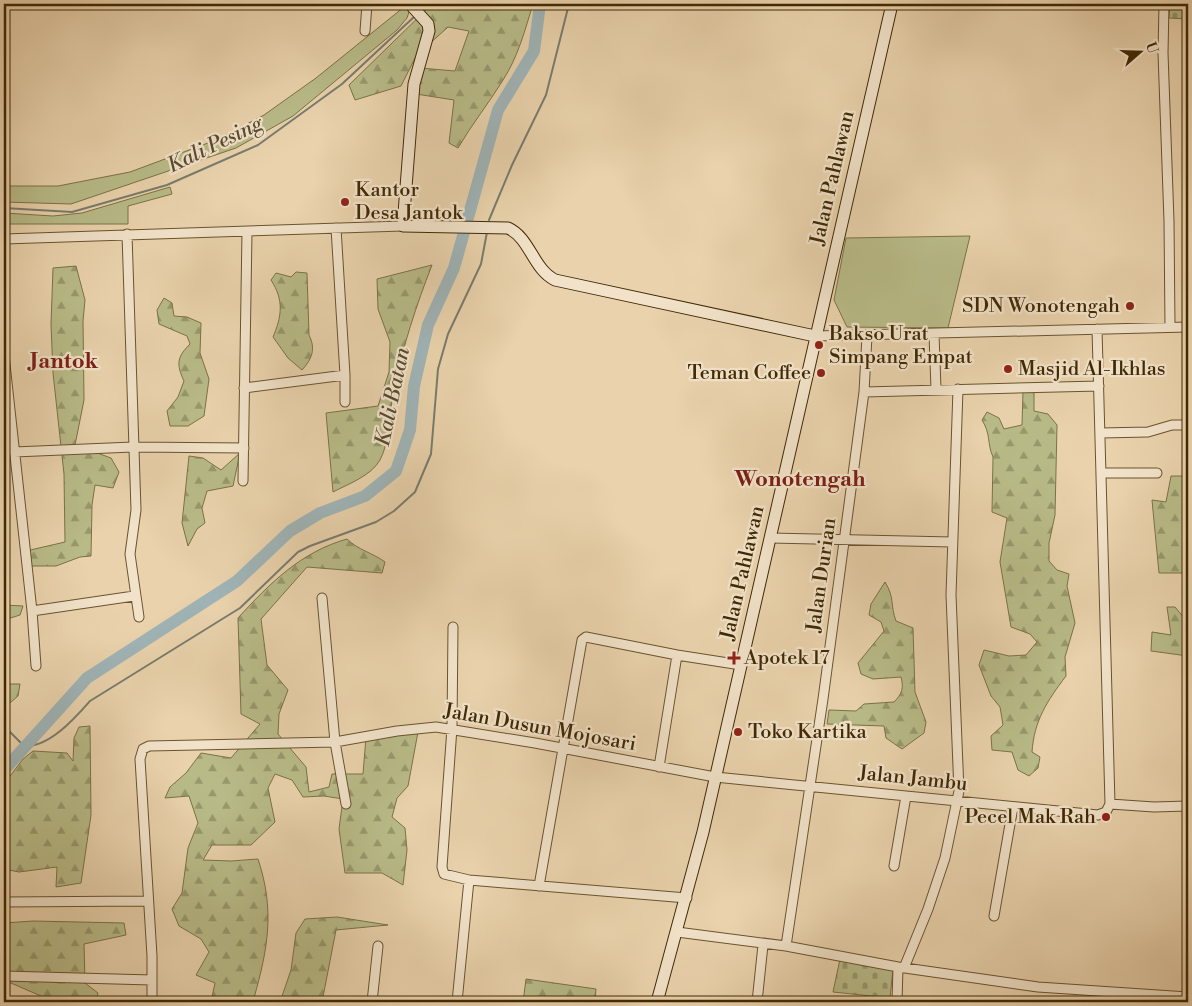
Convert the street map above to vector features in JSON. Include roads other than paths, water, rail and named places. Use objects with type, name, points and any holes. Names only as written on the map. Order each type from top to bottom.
[{"type":"main road","name":"Jalan Pahlawan","points":[[657,1002],[687,898],[716,777],[892,4]]},
{"type":"main road","points":[[413,8],[426,21],[429,31],[414,84],[403,226],[497,226],[513,230],[548,276],[560,282],[815,336]]},
{"type":"street","points":[[365,30],[367,4]]},
{"type":"street","points":[[1164,4],[1163,53],[1169,221],[1170,327]]},
{"type":"street","points":[[4,238],[403,226]]},
{"type":"street","points":[[336,228],[345,402]]},
{"type":"street","points":[[243,481],[246,232]]},
{"type":"street","points":[[127,234],[136,510],[130,554],[138,617]]},
{"type":"street","points":[[815,336],[1188,327]]},
{"type":"street","points":[[1098,329],[1101,473],[1106,576],[1108,808]]},
{"type":"street","points":[[934,334],[936,389]]},
{"type":"street","name":"Jalan Durian","points":[[786,946],[864,392],[867,336]]},
{"type":"street","points":[[4,355],[32,611],[36,666]]},
{"type":"street","points":[[244,388],[345,375]]},
{"type":"street","points":[[864,392],[1099,386]]},
{"type":"street","points":[[897,1002],[901,968],[919,934],[945,858],[957,802],[959,762],[951,595],[958,389]]},
{"type":"street","points":[[1100,433],[1148,432],[1172,426],[1186,425]]},
{"type":"street","points":[[14,452],[133,447],[244,448]]},
{"type":"street","points":[[1101,473],[1157,474]]},
{"type":"street","points":[[770,538],[952,542]]},
{"type":"street","points":[[32,611],[134,596]]},
{"type":"street","points":[[322,598],[335,742],[346,804]]},
{"type":"street","points":[[453,627],[452,728],[442,871],[448,876],[469,880],[687,898]]},
{"type":"street","points":[[539,886],[584,638],[677,656],[742,665]]},
{"type":"street","points":[[659,767],[677,656]]},
{"type":"street","name":"Jalan Dusun Mojosari","points":[[148,901],[140,759],[143,748],[335,742],[418,728],[452,728],[716,777]]},
{"type":"street","name":"Jalan Jambu","points":[[716,777],[957,802],[1098,814],[1108,808],[1188,806]]},
{"type":"street","points":[[894,866],[906,796]]},
{"type":"street","points":[[994,916],[1013,806]]},
{"type":"street","points":[[456,1002],[469,880]]},
{"type":"street","points":[[4,902],[148,901],[152,1002]]},
{"type":"street","points":[[677,932],[763,945],[786,946],[901,968],[1038,987],[1188,997]]},
{"type":"street","points":[[757,1002],[763,945]]},
{"type":"street","points":[[372,1002],[378,946]]},
{"type":"street","points":[[4,976],[152,980]]},
{"type":"waterway","name":"Kali Pesing","points":[[421,8],[425,4]]},
{"type":"waterway","name":"Kali Batan","points":[[4,770],[87,678],[237,581],[290,531],[320,513],[365,496],[396,471],[410,430],[414,386],[428,325],[454,268],[498,110],[534,51],[540,4]]},
{"type":"waterway","points":[[489,220],[512,165],[546,95],[569,4]]},
{"type":"waterway","name":"Kali Pesing","points":[[4,208],[72,212],[167,185],[258,145],[342,84],[415,16]]},
{"type":"waterway","points":[[4,726],[24,746],[43,742],[52,737],[61,731],[90,701],[240,608],[298,552],[376,522],[394,511],[415,492],[431,454],[438,369],[448,334],[481,264],[487,232]]},
{"type":"place","name":"Kantor Desa Jantok","points":[[345,202]]},
{"type":"place","name":"SDN Wonotengah","points":[[1130,306]]},
{"type":"place","name":"Bakso Urat Simpang Empat","points":[[819,345]]},
{"type":"place","name":"Masjid Al-Ikhlas","points":[[1008,369]]},
{"type":"place","name":"Teman Coffee","points":[[821,373]]},
{"type":"place","name":"Apotek 17","points":[[734,658]]},
{"type":"place","name":"Toko Kartika","points":[[738,732]]},
{"type":"place","name":"Pecel Mak Rah","points":[[1106,817]]},
{"type":"district","name":"Jantok","points":[[64,361]]},
{"type":"district","name":"Wonotengah","points":[[800,479]]}]
